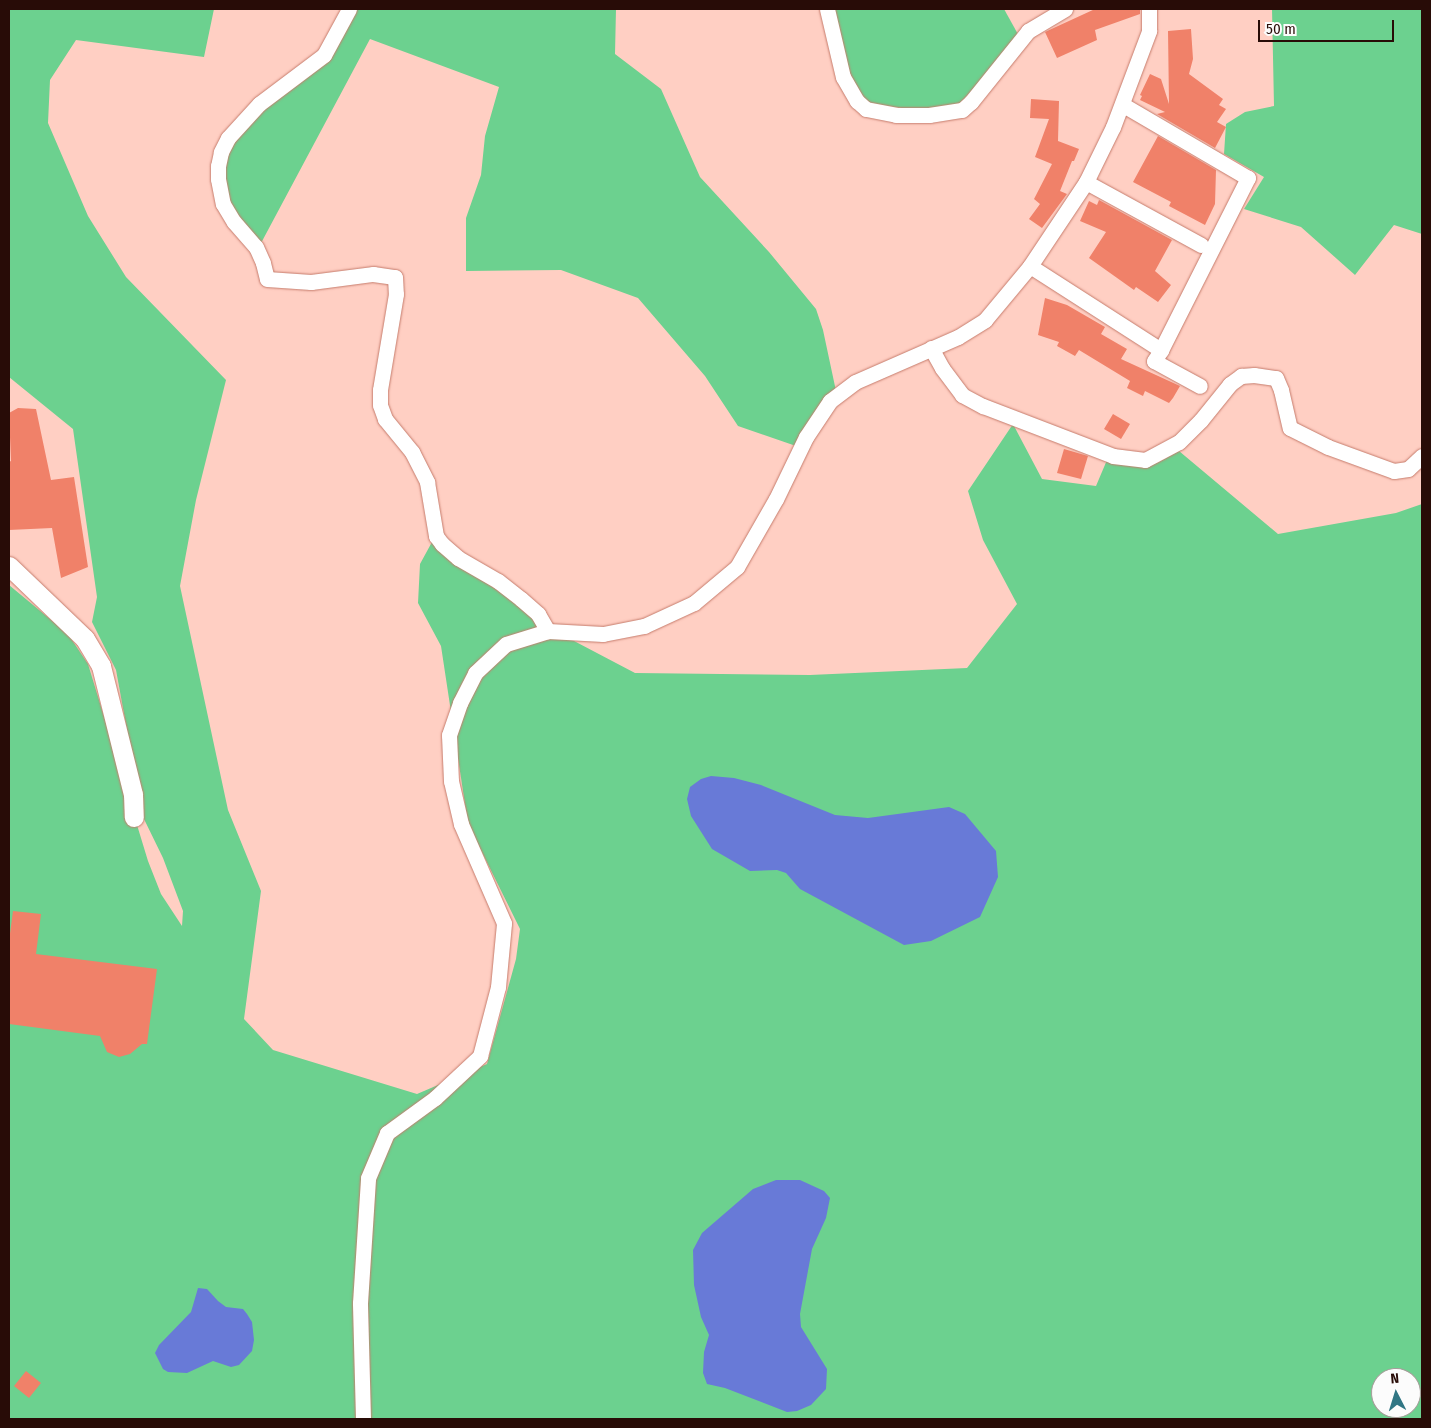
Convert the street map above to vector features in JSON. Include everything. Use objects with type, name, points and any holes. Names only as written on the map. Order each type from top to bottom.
[{"type":"street","points":[[349,9],[324,55],[259,104],[228,138],[221,152],[218,166],[223,204],[234,222],[256,247],[267,279],[311,282],[373,274],[395,277],[396,294],[380,390],[380,405],[385,420],[412,452],[427,482],[436,536],[442,544],[458,558],[498,581],[521,599],[538,614],[548,631]]},
{"type":"street","points":[[827,9],[843,77],[850,92],[866,109],[904,115],[929,115],[962,110],[1028,31],[1065,9]]},
{"type":"street","points":[[363,1419],[360,1303],[368,1178],[387,1133],[435,1098],[480,1056],[498,987],[504,923],[461,824],[451,781],[449,735],[460,703],[476,673],[506,644],[548,631],[582,634],[623,632],[644,626],[694,603],[736,567],[776,499],[806,437],[830,401],[855,382],[958,337],[985,320],[1030,266],[1086,182],[1123,105],[1148,31],[1149,9]]},
{"type":"street","points":[[1123,105],[1248,178],[1154,361],[1200,386]]},
{"type":"street","points":[[1086,182],[1201,245]]},
{"type":"street","points":[[1030,266],[1161,350]]},
{"type":"street","points":[[931,348],[942,368],[962,395],[983,406],[1113,456],[1145,460],[1179,442],[1201,420],[1230,384],[1242,376],[1254,375],[1276,378],[1281,390],[1290,428],[1320,443],[1394,471],[1408,469],[1422,456]]},
{"type":"street","points":[[9,566],[86,639],[101,666],[133,794],[134,817]]},
{"type":"green space","points":[[9,9],[214,9],[204,57],[76,40],[50,80],[48,123],[88,216],[126,277],[226,380],[196,500],[180,586],[228,810],[261,891],[244,1019],[273,1050],[417,1094],[487,1064],[516,959],[520,929],[468,824],[441,646],[418,603],[420,564],[432,542],[450,558],[516,603],[536,621],[635,673],[810,675],[967,668],[1017,604],[983,540],[968,491],[1013,424],[1042,479],[1096,486],[1107,460],[1157,463],[1179,451],[1278,534],[1396,513],[1422,504],[1422,1419],[9,1419],[9,585],[68,634],[88,664],[148,861],[161,894],[182,926],[183,911],[163,858],[143,817],[116,670],[92,622],[97,597],[73,429],[9,377]]},
{"type":"green space","points":[[354,9],[616,9],[615,54],[661,89],[700,177],[769,252],[816,309],[823,330],[836,391],[796,446],[738,426],[705,376],[638,298],[561,270],[466,271],[466,218],[481,175],[485,136],[499,87],[370,39],[260,245],[225,199],[225,152],[261,107],[309,73]]},
{"type":"green space","points":[[830,9],[1004,9],[1019,36],[956,107],[928,111],[867,104],[854,92]]},
{"type":"green space","points":[[1272,9],[1422,9],[1422,234],[1394,225],[1355,275],[1301,227],[1244,209],[1264,177],[1224,154],[1226,124],[1245,112],[1274,106]]},
{"type":"water","points":[[711,776],[734,778],[761,785],[835,815],[868,818],[949,807],[965,814],[996,851],[998,877],[980,917],[931,941],[904,945],[800,889],[786,873],[777,870],[750,871],[712,849],[691,816],[687,799],[690,787],[701,779]]},
{"type":"water","points":[[776,1180],[800,1180],[824,1191],[830,1198],[826,1218],[812,1249],[800,1314],[801,1327],[827,1369],[826,1389],[811,1405],[797,1411],[787,1412],[725,1388],[707,1384],[703,1373],[704,1352],[709,1335],[701,1317],[694,1285],[693,1250],[702,1233],[753,1189]]},
{"type":"water","points":[[198,1288],[207,1289],[226,1307],[243,1309],[252,1322],[254,1340],[252,1351],[239,1365],[231,1367],[213,1361],[187,1373],[168,1372],[163,1369],[155,1353],[159,1345],[191,1312]]},
{"type":"building","points":[[1095,9],[1140,9],[1140,14],[1095,30],[1097,40],[1057,58],[1045,32]]},
{"type":"building","points":[[1191,29],[1193,59],[1189,74],[1223,99],[1219,105],[1226,109],[1217,122],[1226,127],[1215,148],[1157,114],[1165,112],[1140,100],[1142,96],[1140,95],[1150,74],[1161,79],[1169,104],[1168,31]]},
{"type":"building","points":[[1031,99],[1059,101],[1058,141],[1079,149],[1060,191],[1067,194],[1042,228],[1029,219],[1040,204],[1034,199],[1052,164],[1035,157],[1049,119],[1030,118]]},
{"type":"building","points":[[1158,136],[1216,170],[1215,204],[1205,225],[1169,206],[1171,202],[1133,182]]},
{"type":"building","points":[[1099,200],[1172,240],[1155,271],[1171,285],[1158,302],[1136,287],[1134,290],[1089,258],[1106,232],[1080,221],[1089,201],[1097,205]]},
{"type":"building","points":[[1045,298],[1067,305],[1105,327],[1101,334],[1127,349],[1121,359],[1180,386],[1169,403],[1145,391],[1143,396],[1127,388],[1130,381],[1079,350],[1075,356],[1057,346],[1059,342],[1038,335]]},
{"type":"building","points":[[18,408],[36,409],[51,480],[74,477],[88,567],[61,578],[52,528],[9,530],[9,462],[11,461],[9,413]]},
{"type":"building","points":[[1113,414],[1130,424],[1121,439],[1104,429]]},
{"type":"building","points":[[1064,449],[1088,456],[1081,479],[1057,473]]},
{"type":"building","points":[[13,911],[41,914],[36,954],[157,969],[147,1044],[142,1044],[130,1054],[119,1057],[107,1052],[100,1036],[9,1024],[9,941]]},
{"type":"building","points":[[26,1371],[41,1383],[29,1398],[14,1386]]}]
